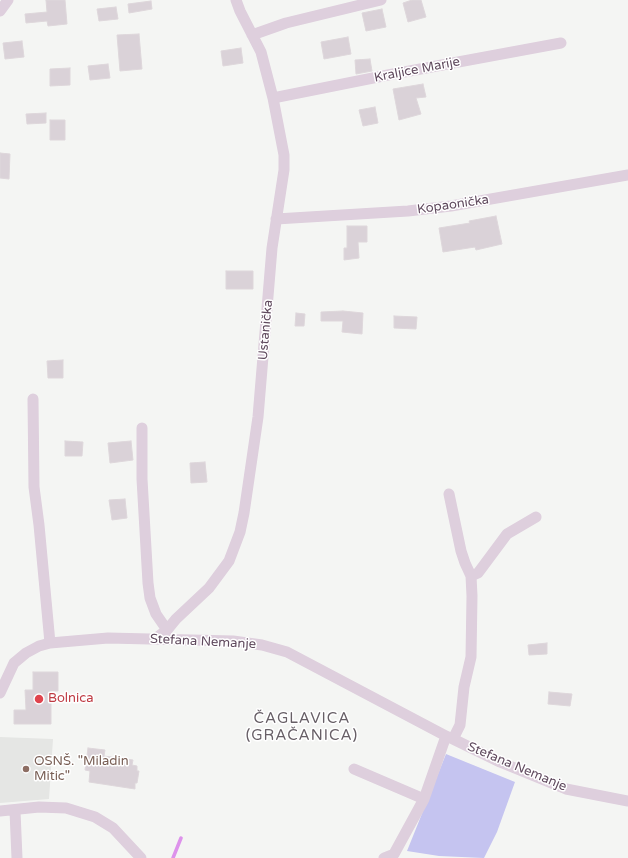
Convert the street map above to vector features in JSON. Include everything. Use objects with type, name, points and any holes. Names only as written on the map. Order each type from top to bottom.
[{"type":"street","points":[[0,11],[8,0]]},
{"type":"street","name":"Ustanička","points":[[155,639],[209,588],[229,561],[240,532],[249,485],[258,417],[272,248],[284,170],[284,155],[273,98],[261,52],[236,0]]},
{"type":"street","points":[[252,35],[286,23],[380,0]]},
{"type":"street","name":"Kraljice Marije","points":[[273,98],[561,43]]},
{"type":"street","name":"Kopaonička","points":[[276,219],[385,213],[451,206],[628,175]]},
{"type":"street","points":[[33,399],[34,487],[40,525],[50,643]]},
{"type":"street","points":[[142,428],[142,479],[148,583],[150,598],[156,614],[166,630]]},
{"type":"street","name":"Stefana Nemanje","points":[[449,494],[461,551],[471,576],[473,620],[471,657],[464,687],[460,725],[450,738]]},
{"type":"street","points":[[471,576],[478,573],[507,534],[536,517]]},
{"type":"street","name":"Stefana Nemanje","points":[[0,693],[14,663],[26,653],[39,646],[50,643],[108,638],[233,641],[262,645],[287,652],[450,738],[500,762],[566,790],[628,801]]},
{"type":"street","points":[[391,857],[424,799],[450,738]]},
{"type":"street","points":[[354,769],[424,799]]},
{"type":"street","points":[[0,812],[40,807],[66,808],[95,817],[113,828],[141,858]]},
{"type":"street","points":[[15,811],[17,858]]},
{"type":"shaded area","name":"OSNŠ. \"Miladin Mitic\"","points":[[0,737],[53,739],[49,799],[0,803]]},
{"type":"shaded area","points":[[446,754],[515,782],[497,832],[484,858],[439,856],[407,851]]},
{"type":"building","points":[[46,0],[65,0],[67,24],[48,26],[47,21],[26,23],[25,14],[47,12]]},
{"type":"building","points":[[412,0],[421,0],[426,17],[408,22],[403,3]]},
{"type":"building","points":[[151,1],[152,9],[129,13],[128,4]]},
{"type":"building","points":[[116,7],[118,19],[99,21],[97,9]]},
{"type":"building","points":[[382,9],[386,27],[366,31],[362,13]]},
{"type":"building","points":[[139,34],[142,69],[120,71],[117,35]]},
{"type":"building","points":[[348,37],[351,54],[324,59],[321,42]]},
{"type":"building","points":[[22,41],[24,57],[5,59],[3,43]]},
{"type":"building","points":[[241,48],[243,63],[223,66],[221,51]]},
{"type":"building","points":[[370,59],[372,71],[356,74],[355,60]]},
{"type":"building","points":[[108,64],[110,78],[90,80],[88,66]]},
{"type":"building","points":[[70,68],[70,85],[50,86],[50,69]]},
{"type":"building","points":[[423,84],[426,97],[416,98],[421,114],[399,120],[393,89]]},
{"type":"building","points":[[375,107],[378,123],[363,126],[359,110]]},
{"type":"building","points":[[46,113],[46,123],[27,124],[26,114]]},
{"type":"building","points":[[50,120],[65,120],[65,140],[50,140]]},
{"type":"building","points":[[0,153],[10,154],[9,179],[0,178]]},
{"type":"building","points":[[496,216],[502,244],[476,250],[475,247],[443,252],[439,228],[470,223],[469,221]]},
{"type":"building","points":[[347,226],[367,226],[367,242],[358,242],[359,258],[344,260],[344,248],[347,248]]},
{"type":"building","points":[[226,271],[253,271],[253,289],[226,289]]},
{"type":"building","points":[[343,311],[363,313],[362,334],[342,332],[343,321],[321,321],[321,312]]},
{"type":"building","points":[[296,313],[305,314],[304,326],[295,326]]},
{"type":"building","points":[[394,316],[417,317],[416,329],[394,328]]},
{"type":"building","points":[[63,360],[63,378],[48,378],[47,361]]},
{"type":"building","points":[[65,441],[83,442],[82,456],[65,456]]},
{"type":"building","points":[[131,441],[133,460],[110,463],[108,443]]},
{"type":"building","points":[[205,462],[207,482],[191,483],[190,463]]},
{"type":"building","points":[[125,499],[127,518],[112,520],[109,500]]},
{"type":"building","points":[[547,643],[547,654],[529,655],[528,645]]},
{"type":"building","points":[[33,672],[58,672],[58,691],[51,691],[51,724],[14,724],[14,710],[26,710],[25,690],[33,690]]},
{"type":"building","points":[[549,692],[572,694],[570,706],[548,704]]},
{"type":"building","points":[[88,748],[105,750],[104,756],[133,760],[132,765],[137,766],[137,771],[139,771],[137,783],[135,783],[135,789],[89,782],[90,771],[85,770]]},
{"type":"waterway","points":[[173,858],[181,838]]},
{"type":"place","name":"Bolnica","points":[[39,699]]},
{"type":"place","name":"OSNŠ. \"Miladin Mitic\"","points":[[26,769]]},
{"type":"district","name":"ČAGLAVICA (GRAČANICA)","points":[[302,728]]}]
